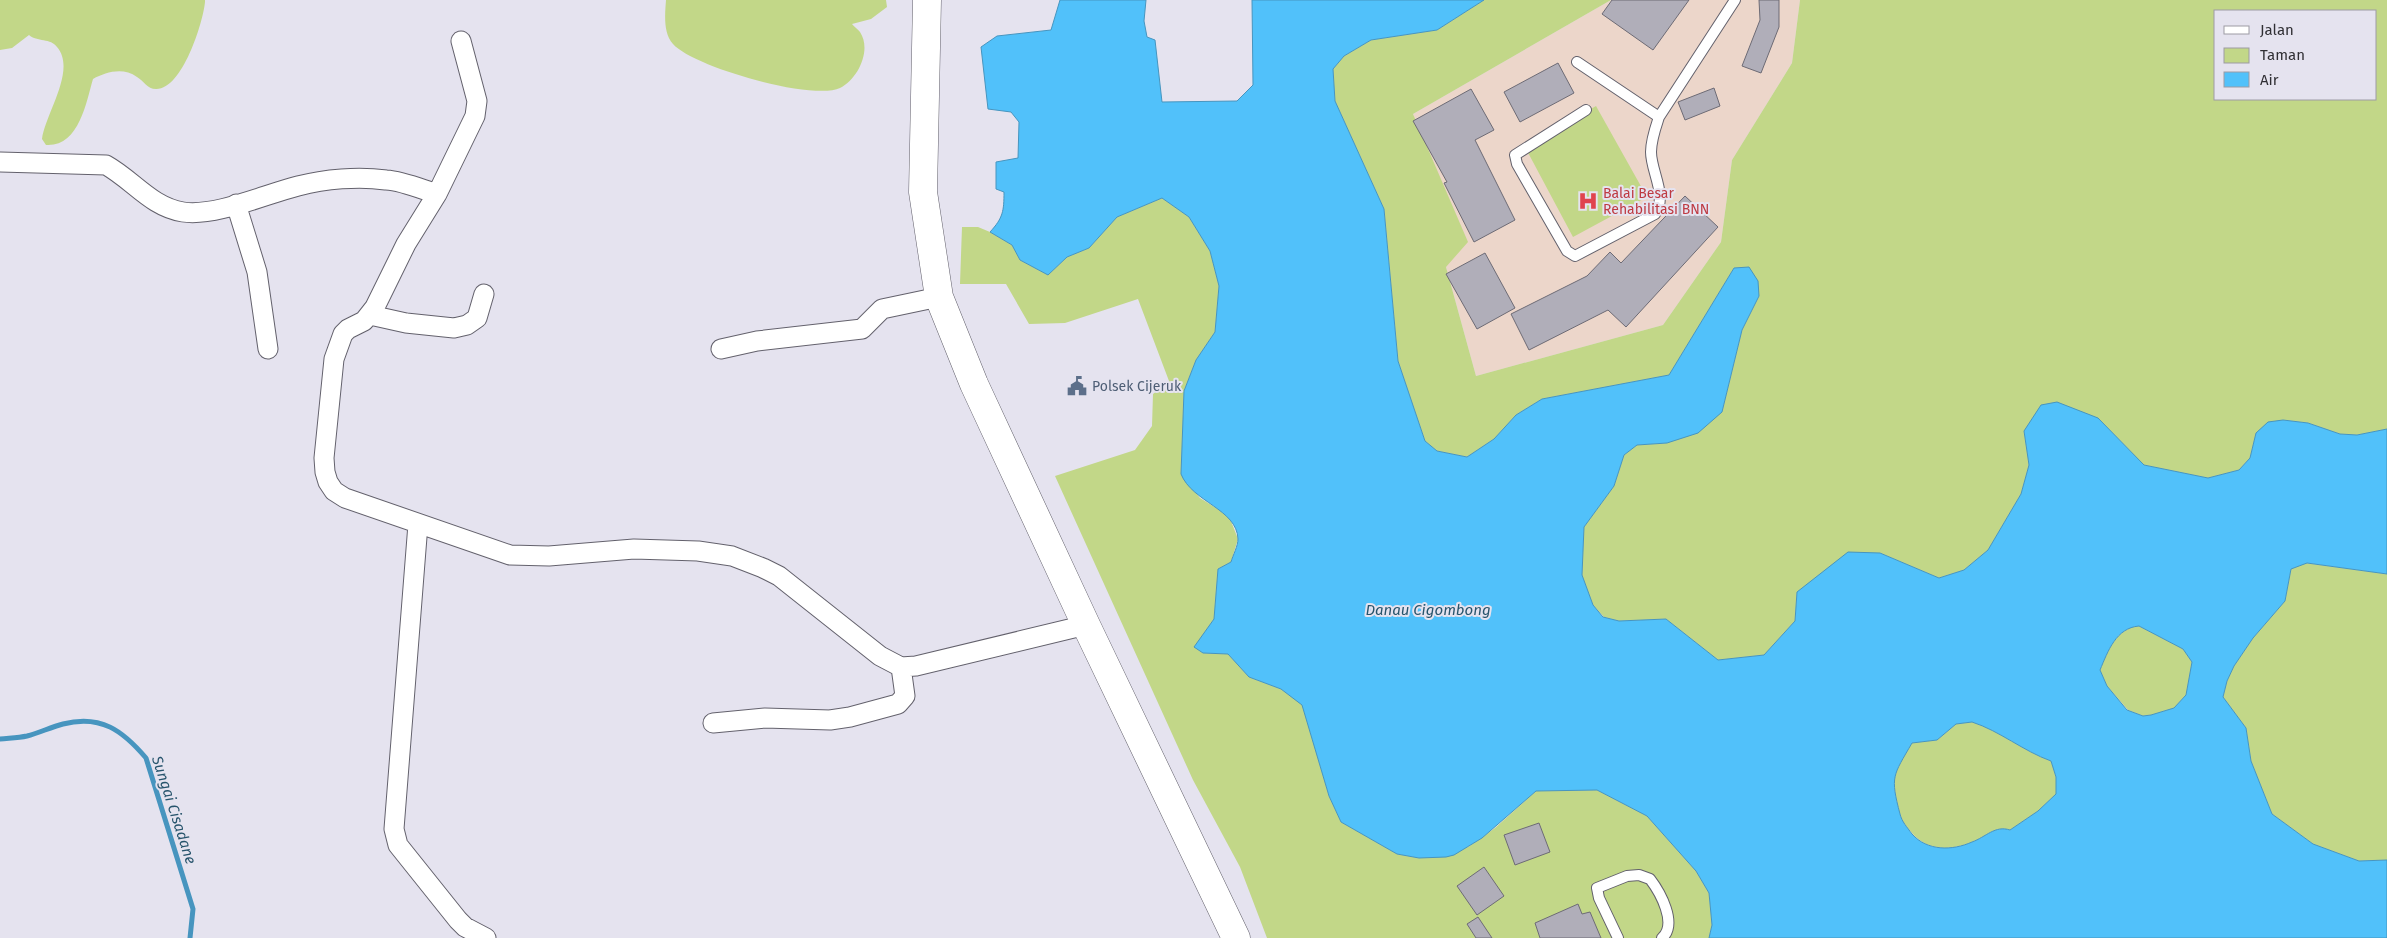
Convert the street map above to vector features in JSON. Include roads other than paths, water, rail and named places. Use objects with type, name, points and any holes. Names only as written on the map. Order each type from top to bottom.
[{"type":"highway","points":[[926,0],[923,192],[939,297],[974,384],[1086,625],[1236,938]]},
{"type":"street","points":[[461,41],[477,101],[475,116],[437,194],[406,244],[370,315],[364,321],[348,329],[339,342],[334,359],[324,458],[328,482],[334,491],[345,498],[494,551],[526,557],[641,549],[715,553],[732,556],[779,576],[880,656],[901,667],[916,666],[1086,625]]},
{"type":"street","points":[[0,162],[106,166],[116,171],[152,200],[183,212],[202,212],[300,185],[364,179],[387,180],[437,194]]},
{"type":"street","points":[[236,204],[257,272],[268,349]]},
{"type":"street","points":[[370,315],[406,323],[460,328],[477,318],[484,294]]},
{"type":"street","points":[[721,349],[756,341],[862,329],[882,309],[939,297]]},
{"type":"street","points":[[418,524],[394,829],[398,845],[458,920],[465,927],[486,938]]},
{"type":"street","points":[[713,723],[765,718],[830,720],[850,717],[898,704],[905,696],[901,667]]},
{"type":"lane","points":[[1586,110],[1515,155],[1518,164],[1566,251],[1575,256],[1655,214],[1658,209],[1660,196],[1651,152],[1653,135],[1659,117],[1735,0]]},
{"type":"lane","points":[[1577,62],[1659,117]]},
{"type":"lane","points":[[1618,938],[1599,898],[1597,888],[1633,875],[1650,879],[1662,901],[1668,922],[1668,930],[1662,938]]},
{"type":"water","name":"Danau Cigombong","points":[[1060,0],[1146,0],[1144,21],[1147,37],[1155,40],[1162,102],[1237,101],[1253,85],[1252,0],[1484,0],[1437,30],[1371,40],[1344,56],[1333,69],[1335,101],[1384,209],[1398,361],[1425,441],[1437,451],[1467,457],[1494,439],[1516,415],[1542,399],[1669,375],[1734,268],[1749,267],[1758,281],[1759,296],[1742,330],[1722,412],[1698,433],[1667,443],[1637,445],[1624,455],[1614,486],[1584,527],[1582,575],[1593,605],[1603,617],[1619,621],[1666,619],[1718,660],[1764,655],[1795,621],[1797,592],[1848,552],[1880,553],[1939,578],[1964,570],[1988,550],[2021,494],[2029,465],[2024,431],[2041,405],[2057,402],[2098,418],[2144,465],[2208,478],[2239,470],[2250,458],[2256,433],[2268,422],[2283,420],[2308,423],[2340,434],[2357,435],[2387,429],[2387,574],[2307,563],[2291,569],[2285,601],[2253,638],[2234,666],[2227,681],[2223,697],[2246,728],[2251,761],[2272,814],[2313,844],[2359,861],[2387,860],[2387,938],[1709,938],[1712,925],[1709,893],[1696,871],[1647,816],[1597,790],[1536,791],[1482,838],[1454,855],[1446,857],[1419,858],[1397,854],[1341,822],[1329,796],[1302,705],[1281,689],[1249,677],[1228,654],[1203,653],[1194,647],[1214,619],[1218,569],[1231,562],[1238,539],[1236,529],[1230,520],[1194,492],[1181,474],[1184,391],[1196,360],[1215,332],[1219,286],[1210,251],[1189,217],[1162,198],[1117,217],[1089,248],[1067,257],[1048,275],[1020,260],[1012,245],[990,232],[998,223],[1004,204],[1004,192],[996,189],[996,162],[1018,158],[1019,122],[1011,112],[988,109],[981,47],[997,36],[1051,30]],"holes":[[[2139,626],[2183,649],[2192,662],[2186,695],[2174,708],[2143,716],[2127,710],[2107,686],[2100,670],[2110,648],[2119,636],[2124,631]],[[1972,722],[1992,730],[2051,761],[2056,777],[2056,794],[2038,811],[2010,830],[1995,830],[1977,840],[1956,847],[1940,848],[1925,844],[1912,834],[1902,820],[1894,784],[1897,770],[1912,743],[1937,740],[1956,724]]]},
{"type":"waterway","name":"Sungai Cisadane","points":[[0,739],[27,736],[63,724],[89,721],[110,727],[137,748],[146,758],[193,909],[190,938]]},
{"type":"place","name":"Balai Besar Rehabilitasi BNN","points":[[1588,201]]},
{"type":"place","name":"Polsek Cijeruk","points":[[1077,386]]}]
